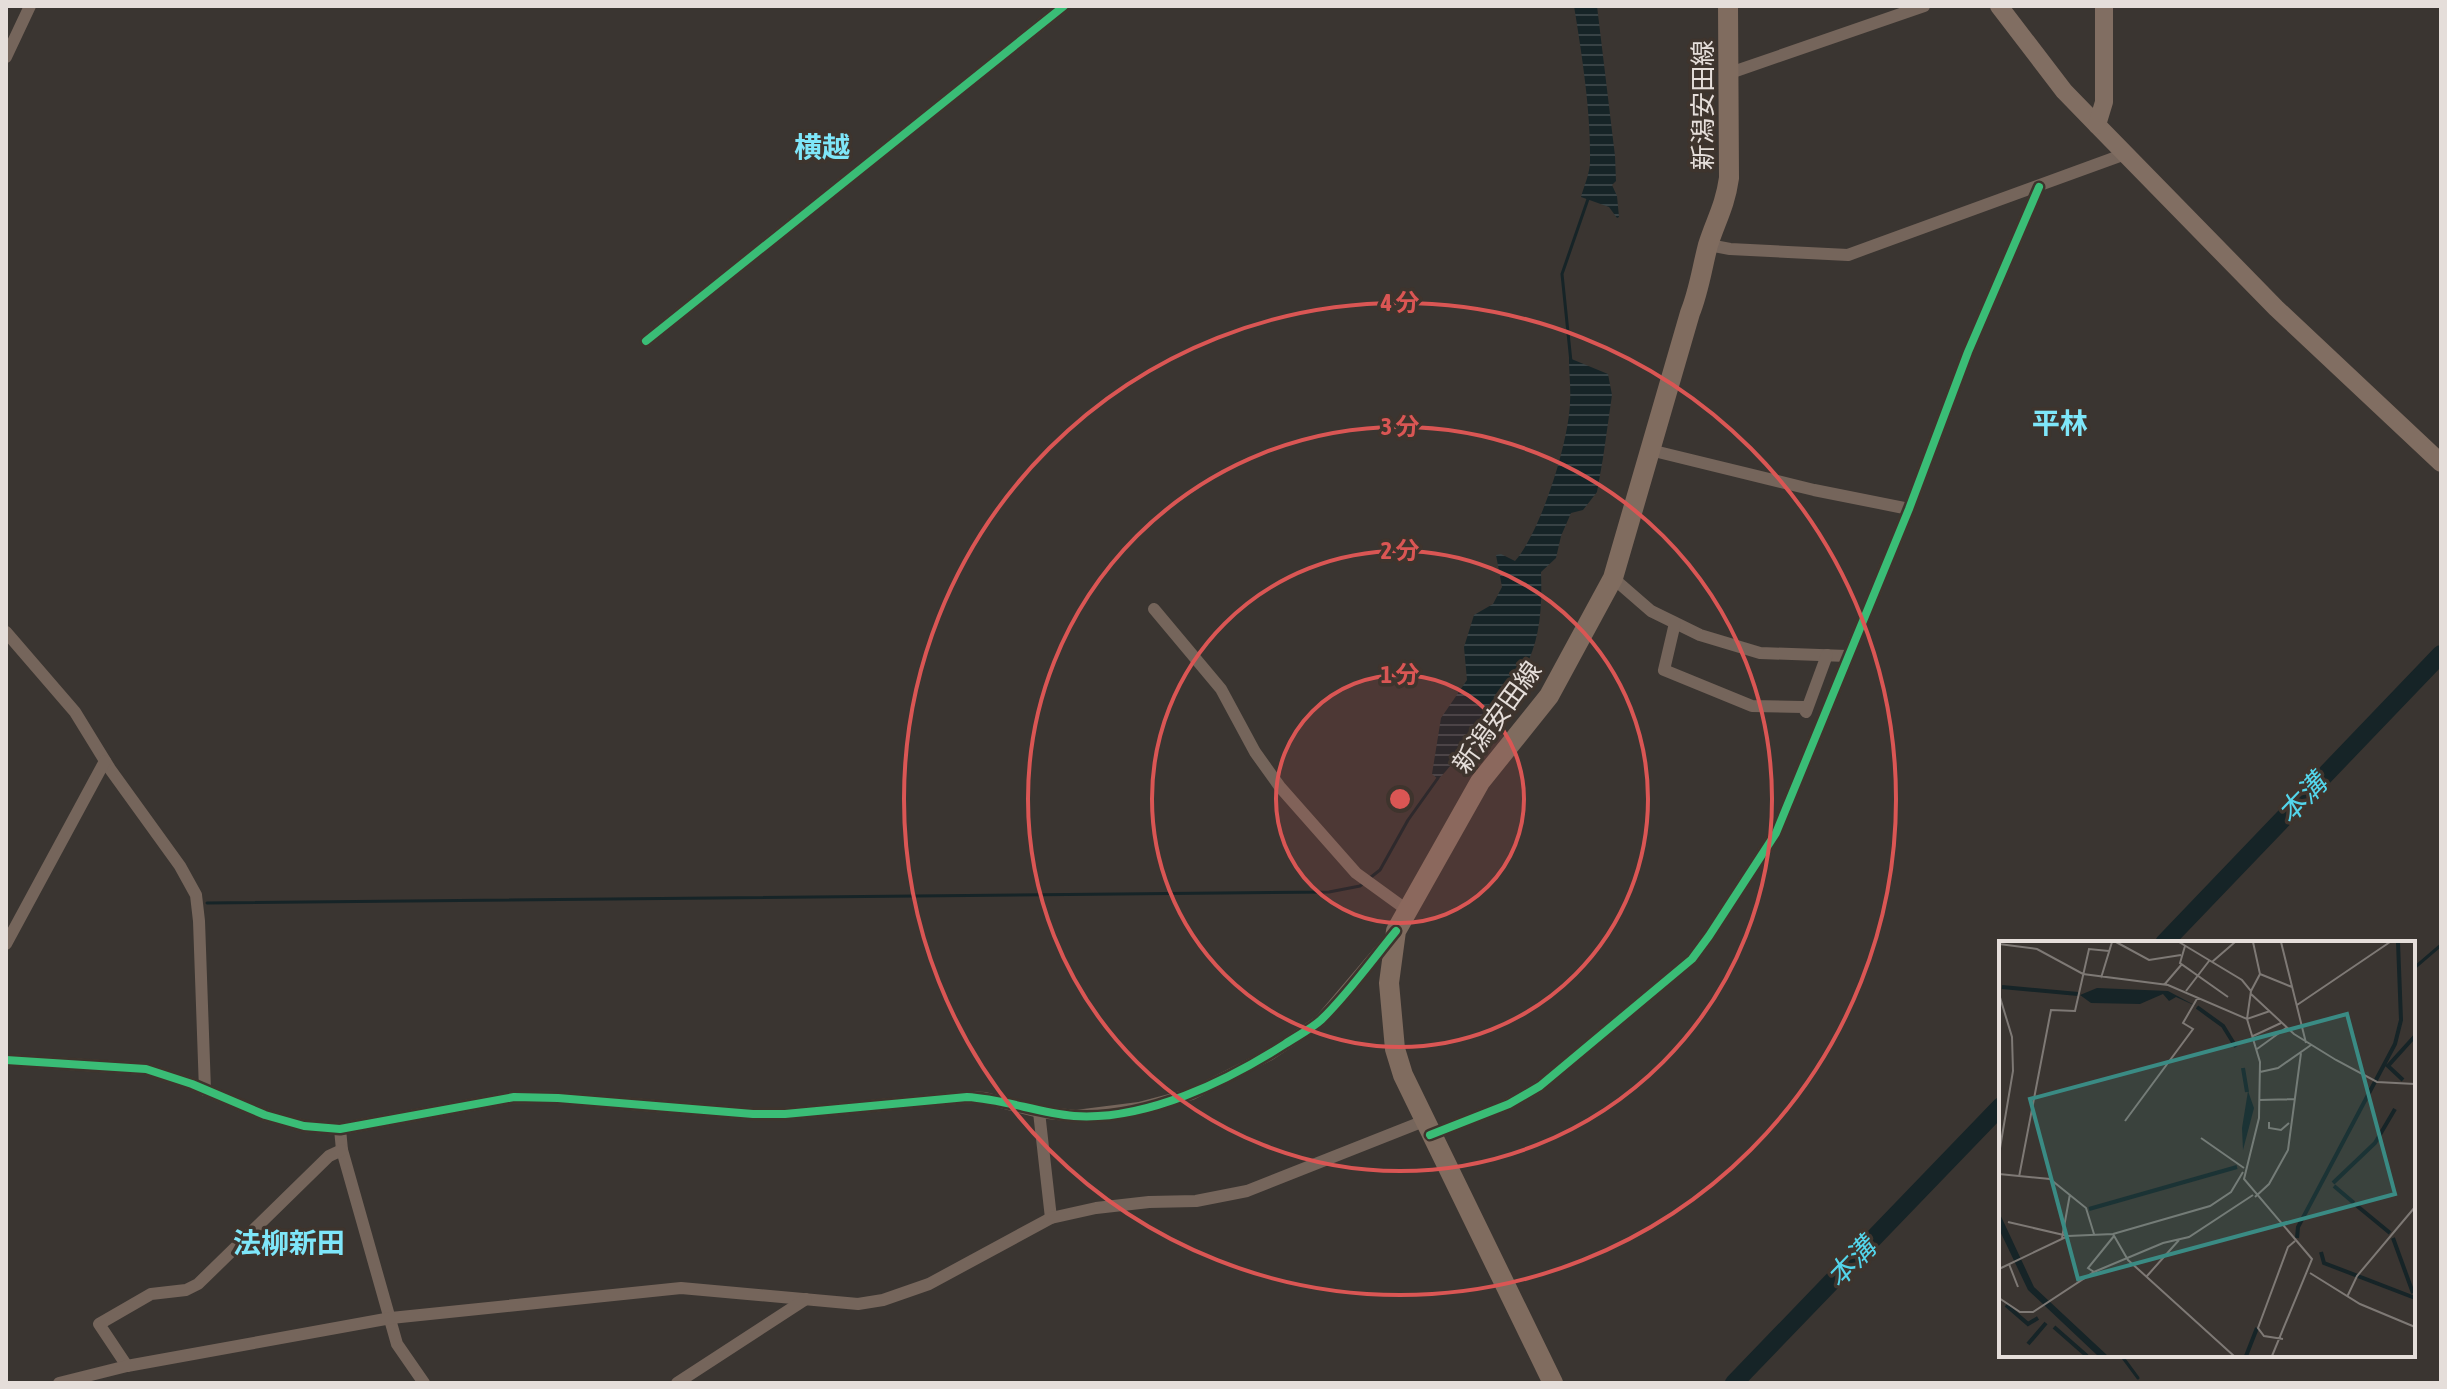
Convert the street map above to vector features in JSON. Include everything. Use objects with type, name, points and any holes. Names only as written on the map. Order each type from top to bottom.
[{"type":"main road","name":"新潟安田線","points":[[1553,1383],[1403,1075],[1395,1049],[1389,983],[1396,931],[1407,910],[1480,782],[1549,696],[1613,578],[1699,291],[1709,245],[1725,204],[1729,178],[1728,6]]},
{"type":"street","points":[[6,57],[30,6]]},
{"type":"street","points":[[646,341],[1064,6]]},
{"type":"street","points":[[1730,73],[1924,6]]},
{"type":"street","points":[[1999,6],[2064,91],[2276,308],[2441,463]]},
{"type":"street","points":[[2097,125],[2104,102],[2104,6]]},
{"type":"street","points":[[1709,245],[1745,250],[1848,255],[2125,154]]},
{"type":"street","points":[[59,1383],[127,1366],[391,1318],[681,1288],[858,1304],[883,1300],[929,1284],[1051,1218],[1096,1208],[1196,1201],[1247,1191],[1427,1128],[1509,1104],[1540,1086],[1692,959],[1776,833],[1909,509],[1968,352],[2039,187]]},
{"type":"street","points":[[1650,450],[1814,490],[1909,509]]},
{"type":"street","points":[[1613,578],[1651,611],[1700,635],[1760,653],[1847,656]]},
{"type":"street","points":[[1154,609],[1221,689],[1255,752],[1280,787],[1356,873],[1407,910]]},
{"type":"street","points":[[1675,623],[1664,670],[1752,706],[1803,707],[1806,712],[1827,655]]},
{"type":"street","points":[[6,632],[75,712],[105,761],[180,866],[196,895],[205,1090]]},
{"type":"street","points":[[6,944],[105,761]]},
{"type":"street","points":[[8,1058],[146,1069],[265,1115],[304,1126],[340,1129],[514,1097],[764,1114],[967,1097],[985,1098],[1039,1112],[1076,1116],[1110,1114],[1192,1094],[1269,1055],[1320,1021],[1396,931]]},
{"type":"street","points":[[1039,1112],[1051,1218]]},
{"type":"street","points":[[340,1129],[342,1150],[397,1344],[424,1383]]},
{"type":"street","points":[[127,1366],[99,1324],[151,1294],[186,1290],[198,1284],[329,1156],[342,1150]]},
{"type":"street","points":[[677,1383],[806,1299]]},
{"type":"shaded area","points":[[1574,6],[1597,6],[1615,156],[1616,181],[1612,185],[1617,196],[1617,218],[1609,207],[1581,197],[1589,170],[1590,143]]},
{"type":"shaded area","points":[[1569,358],[1608,374],[1612,395],[1597,492],[1583,510],[1571,513],[1556,558],[1541,572],[1538,628],[1529,661],[1521,676],[1438,779],[1432,774],[1441,718],[1467,680],[1464,647],[1474,615],[1493,604],[1502,587],[1496,555],[1501,554],[1515,561],[1534,529],[1552,485],[1568,419]]},
{"type":"waterway","points":[[1571,362],[1562,274],[1588,199]]},
{"type":"waterway","name":"本溝","points":[[2166,941],[2441,654]]},
{"type":"waterway","points":[[1371,877],[1380,870],[1408,820],[1438,778]]},
{"type":"waterway","points":[[207,903],[1329,892],[1360,886],[1365,882]]},
{"type":"waterway","points":[[2415,967],[2441,945]]},
{"type":"waterway","name":"本溝","points":[[1734,1383],[1999,1108]]},
{"type":"waterway","points":[[2122,1357],[2138,1378]]},
{"type":"cycle path","points":[[646,341],[1064,6]]},
{"type":"cycle path","points":[[1430,1135],[1509,1104],[1540,1086],[1692,959],[1776,833],[1909,509],[1968,352],[2039,187]]},
{"type":"cycle path","points":[[6,1060],[146,1069],[192,1084],[265,1115],[304,1126],[340,1129],[514,1097],[753,1114],[785,1114],[967,1097],[1074,1116],[1101,1116],[1129,1112],[1185,1096],[1238,1072],[1304,1032],[1341,999],[1396,931]]},
{"type":"district","name":"横越","points":[[822,147]]},
{"type":"district","name":"平林","points":[[2060,423]]},
{"type":"district","name":"法柳新田","points":[[289,1243]]}]
